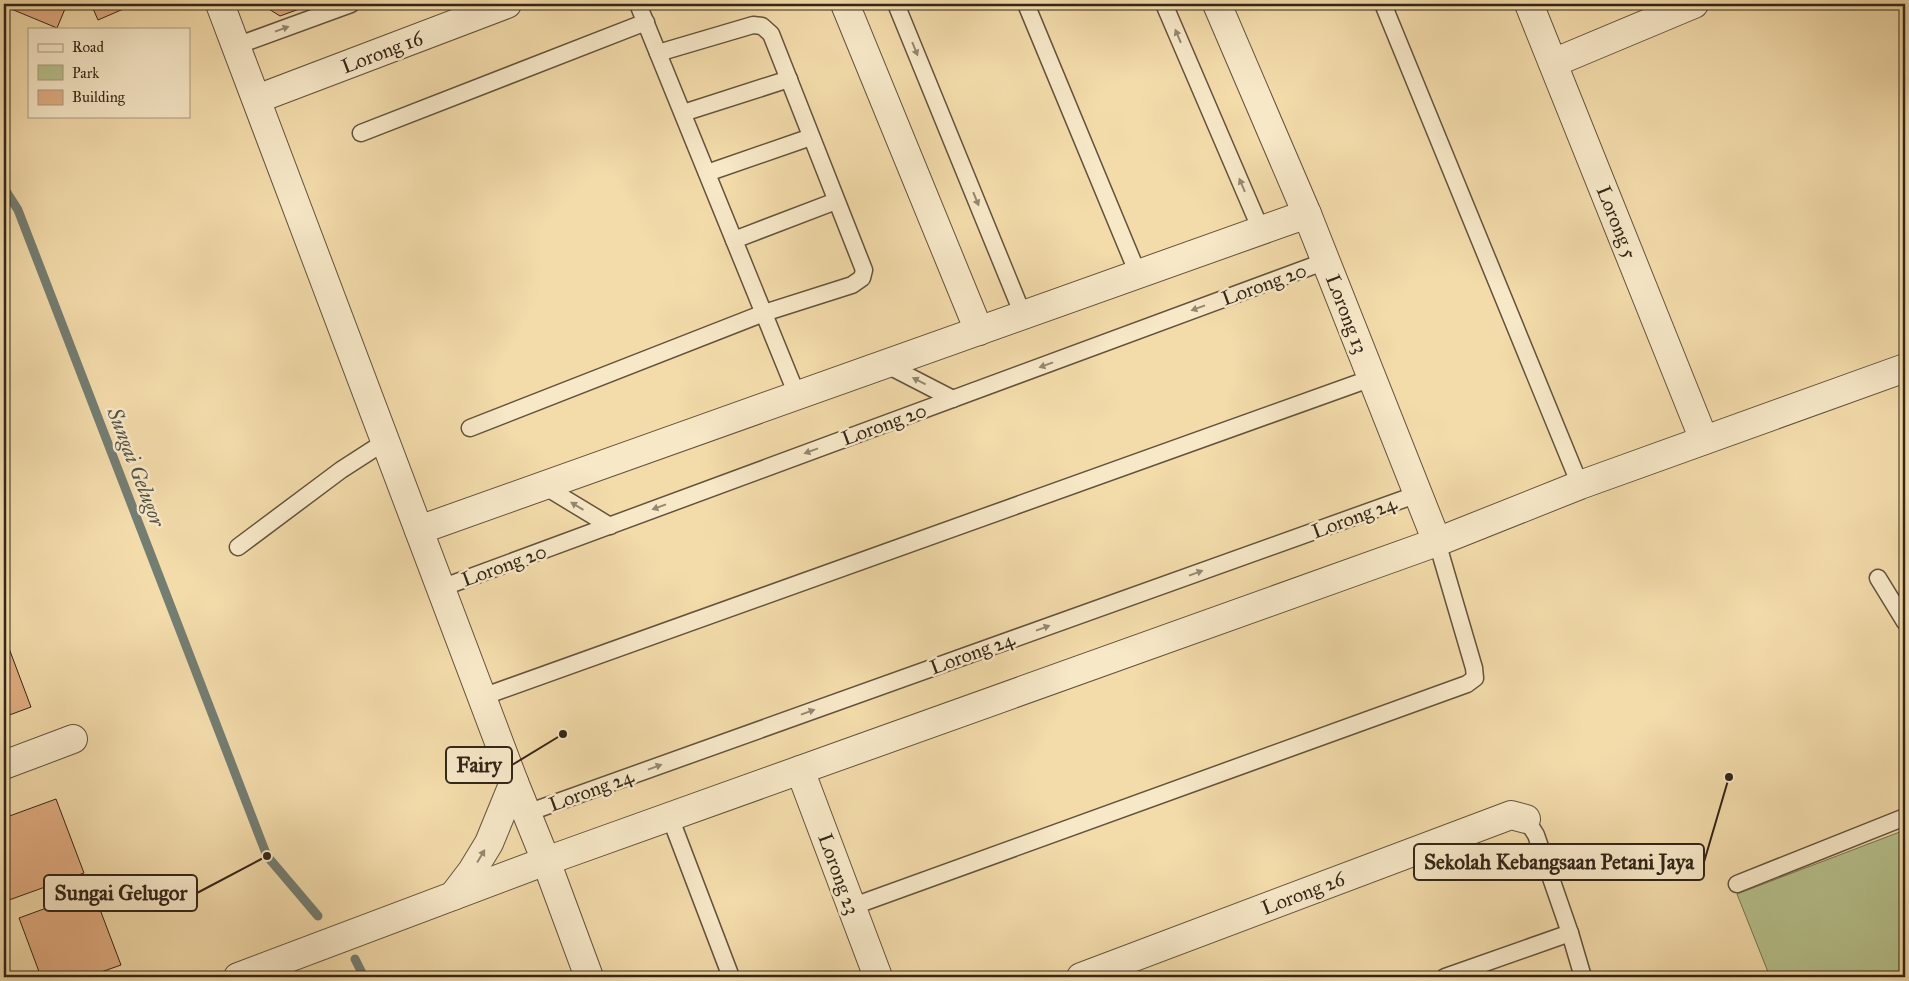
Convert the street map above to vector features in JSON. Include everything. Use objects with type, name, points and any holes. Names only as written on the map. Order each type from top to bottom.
[{"type":"street","points":[[220,4],[589,977]]},
{"type":"street","name":"Lorong 16","points":[[256,99],[507,4]]},
{"type":"street","points":[[845,4],[979,331]]},
{"type":"street","name":"Lorong 13","points":[[1218,4],[1307,214],[1437,542]]},
{"type":"street","name":"Lorong 5","points":[[1529,4],[1704,440]]},
{"type":"street","points":[[1553,63],[1681,6]]},
{"type":"street","points":[[419,530],[1307,214]]},
{"type":"street","points":[[238,977],[546,861],[1437,542],[1580,485],[1905,368]]},
{"type":"street","points":[[4,765],[73,739]]},
{"type":"street","name":"Lorong 23","points":[[800,770],[878,977]]},
{"type":"street","points":[[453,896],[472,871],[489,843],[514,782]]},
{"type":"street","name":"Lorong 26","points":[[1081,977],[1511,815],[1526,819]]},
{"type":"lane","points":[[236,46],[350,4]]},
{"type":"lane","points":[[638,4],[797,395]]},
{"type":"lane","points":[[896,4],[1023,315]]},
{"type":"lane","points":[[1026,4],[1138,274]]},
{"type":"lane","points":[[1164,4],[1261,230]]},
{"type":"lane","points":[[1383,4],[1580,485]]},
{"type":"lane","points":[[361,133],[646,22]]},
{"type":"lane","points":[[470,428],[764,313],[852,284],[862,278],[864,270],[771,34],[762,26],[753,25],[658,53]]},
{"type":"lane","points":[[682,114],[789,79]]},
{"type":"lane","points":[[707,173],[811,137]]},
{"type":"lane","points":[[734,240],[836,201]]},
{"type":"lane","name":"Lorong 20","points":[[441,588],[1326,261]]},
{"type":"lane","points":[[885,364],[953,399]]},
{"type":"lane","points":[[482,697],[1372,378]]},
{"type":"lane","points":[[238,548],[341,470],[386,441]]},
{"type":"lane","points":[[544,486],[610,526]]},
{"type":"lane","name":"Lorong 24","points":[[527,813],[1418,494]]},
{"type":"lane","points":[[851,907],[1467,684],[1475,678],[1474,668],[1437,542]]},
{"type":"lane","points":[[1878,578],[1905,622]]},
{"type":"lane","points":[[670,817],[731,977]]},
{"type":"lane","points":[[1738,884],[1905,817]]},
{"type":"lane","points":[[1526,819],[1536,835],[1583,977]]},
{"type":"lane","points":[[1445,977],[1570,933]]},
{"type":"green space","points":[[1905,830],[1905,977],[1770,977],[1737,894]]},
{"type":"building","points":[[4,4],[67,4],[57,28],[4,6]]},
{"type":"building","points":[[91,4],[135,4],[98,20]]},
{"type":"building","points":[[261,4],[313,4],[280,16]]},
{"type":"building","points":[[4,635],[31,707],[4,717]]},
{"type":"building","points":[[56,799],[84,873],[9,900],[4,885],[4,818]]},
{"type":"building","points":[[93,891],[121,965],[87,977],[41,977],[19,918]]},
{"type":"waterway","name":"Sungai Gelugor","points":[[4,188],[18,210],[267,856],[318,916]]},
{"type":"waterway","name":"Sungai Gelugor","points":[[355,959],[364,977]]},
{"type":"place","name":"Fairy","points":[[563,734]]},
{"type":"place","name":"Sekolah Kebangsaan Petani Jaya","points":[[1729,777]]},
{"type":"place","name":"Sungai Gelugor","points":[[267,856]]}]
